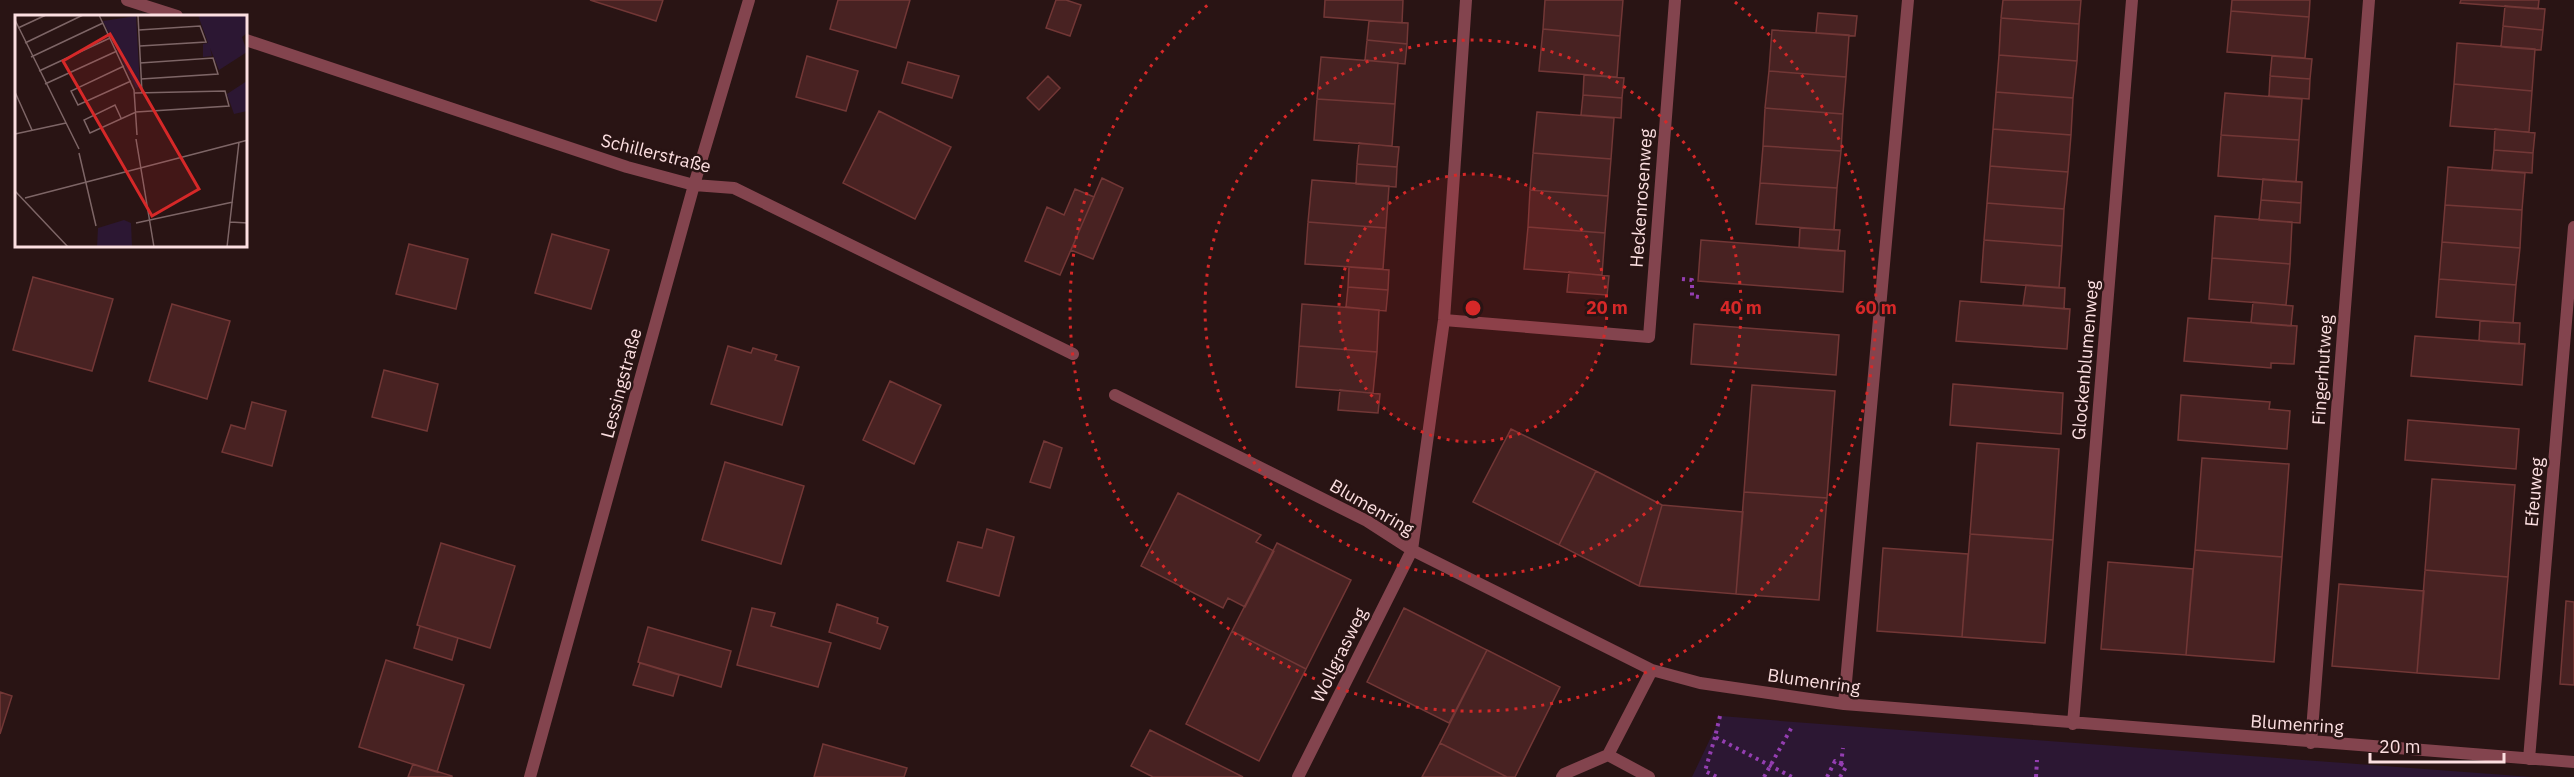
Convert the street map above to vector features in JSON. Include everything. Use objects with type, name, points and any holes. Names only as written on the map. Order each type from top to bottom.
[{"type":"street","points":[[127,0],[174,15]]},
{"type":"street","name":"Lessingstraße","points":[[530,777],[694,185],[749,0]]},
{"type":"street","points":[[1412,550],[1444,321],[1466,0]]},
{"type":"street","name":"Heckenrosenweg","points":[[1444,321],[1649,337],[1675,0]]},
{"type":"street","points":[[1844,704],[1908,0]]},
{"type":"street","name":"Glockenblumenweg","points":[[2073,724],[2132,0]]},
{"type":"street","name":"Fingerhutweg","points":[[2311,743],[2369,0]]},
{"type":"street","name":"Schillerstraße","points":[[248,41],[627,167],[694,185],[734,188],[1073,354]]},
{"type":"street","name":"Efeuweg","points":[[2529,759],[2574,227]]},
{"type":"street","name":"Blumenring","points":[[1115,395],[1367,521],[1412,550],[1652,670],[1700,683],[1844,704],[2311,743],[2574,762]]},
{"type":"street","name":"Wollgrasweg","points":[[1298,777],[1412,550]]},
{"type":"street","points":[[1562,777],[1564,774],[1608,755],[1652,670]]},
{"type":"street","points":[[1608,755],[1650,777]]},
{"type":"path","points":[[1692,296],[1699,297]]},
{"type":"path","points":[[1717,777],[1705,771],[1716,737],[1720,712]]},
{"type":"path","points":[[1764,777],[1794,722]]},
{"type":"path","points":[[1716,737],[1792,777]]},
{"type":"path","points":[[1840,764],[1843,748]]},
{"type":"path","points":[[2036,777],[2037,760]]},
{"type":"path","points":[[1827,777],[1835,761],[1846,767],[1840,777]]},
{"type":"shaded area","points":[[1721,716],[1794,722],[2532,777],[1692,777]]},
{"type":"building","points":[[590,0],[663,0],[656,21]]},
{"type":"building","points":[[838,0],[910,0],[896,48],[830,29]]},
{"type":"building","points":[[1056,0],[1066,0],[1081,5],[1070,36],[1046,28]]},
{"type":"building","points":[[1325,0],[1403,0],[1402,23],[1324,17]]},
{"type":"building","points":[[1545,0],[1623,0],[1620,36],[1543,29]]},
{"type":"building","points":[[2003,0],[2081,0],[2079,24],[2001,18]]},
{"type":"building","points":[[2232,0],[2310,0],[2309,17],[2231,11]]},
{"type":"building","points":[[2461,0],[2539,0],[2538,9],[2460,3]]},
{"type":"building","points":[[2505,6],[2545,9],[2543,30],[2503,26]]},
{"type":"building","points":[[2231,11],[2309,17],[2305,58],[2227,52]]},
{"type":"building","points":[[1818,13],[1857,16],[1855,36],[1816,33]]},
{"type":"building","points":[[2001,18],[2079,24],[2077,61],[1999,55]]},
{"type":"building","points":[[1369,21],[1408,23],[1407,44],[1367,40]]},
{"type":"building","points":[[2503,26],[2543,30],[2541,50],[2501,47]]},
{"type":"building","points":[[1543,29],[1620,36],[1617,77],[1539,71]]},
{"type":"building","points":[[1772,30],[1849,35],[1846,77],[1769,71]]},
{"type":"building","points":[[1367,40],[1407,44],[1405,64],[1365,60]]},
{"type":"building","points":[[2457,43],[2535,49],[2532,91],[2454,84]]},
{"type":"building","points":[[1999,55],[2077,61],[2073,98],[1996,92]]},
{"type":"building","points":[[807,56],[858,71],[846,111],[796,97]]},
{"type":"building","points":[[2272,56],[2312,59],[2310,79],[2270,76]]},
{"type":"building","points":[[1321,57],[1398,63],[1395,104],[1317,99]]},
{"type":"building","points":[[908,62],[959,76],[952,98],[902,83]]},
{"type":"building","points":[[1769,71],[1846,77],[1843,114],[1765,108]]},
{"type":"building","points":[[1584,75],[1624,78],[1622,98],[1583,95]]},
{"type":"building","points":[[1048,76],[1060,88],[1039,110],[1027,98]]},
{"type":"building","points":[[2270,76],[2310,79],[2309,99],[2269,96]]},
{"type":"building","points":[[2454,84],[2532,91],[2529,132],[2450,126]]},
{"type":"building","points":[[1996,92],[2073,98],[2071,135],[1993,129]]},
{"type":"building","points":[[2225,93],[2302,99],[2299,140],[2221,135]]},
{"type":"building","points":[[1583,95],[1622,98],[1621,118],[1581,115]]},
{"type":"building","points":[[1317,99],[1395,104],[1392,146],[1314,140]]},
{"type":"building","points":[[1765,108],[1843,114],[1841,151],[1763,146]]},
{"type":"building","points":[[879,111],[951,147],[915,219],[843,183]]},
{"type":"building","points":[[1537,112],[1614,118],[1611,159],[1533,153]]},
{"type":"building","points":[[1993,129],[2071,135],[2068,172],[1990,166]]},
{"type":"building","points":[[2495,129],[2535,133],[2533,153],[2494,150]]},
{"type":"building","points":[[2221,135],[2299,140],[2296,182],[2218,176]]},
{"type":"building","points":[[1359,143],[1399,147],[1397,167],[1357,164]]},
{"type":"building","points":[[1763,146],[1841,151],[1837,188],[1760,183]]},
{"type":"building","points":[[2494,150],[2533,153],[2532,173],[2492,170]]},
{"type":"building","points":[[1533,153],[1611,159],[1608,196],[1530,190]]},
{"type":"building","points":[[1357,164],[1397,167],[1396,187],[1356,184]]},
{"type":"building","points":[[1990,166],[2068,172],[2064,209],[1987,203]]},
{"type":"building","points":[[2448,167],[2525,173],[2522,210],[2445,205]]},
{"type":"building","points":[[1102,178],[1123,188],[1093,259],[1071,250]]},
{"type":"building","points":[[2263,179],[2302,182],[2301,203],[2261,200]]},
{"type":"building","points":[[1312,180],[1389,186],[1386,228],[1308,222]]},
{"type":"building","points":[[1760,183],[1837,188],[1834,230],[1756,224]]},
{"type":"building","points":[[1075,189],[1094,197],[1060,275],[1025,261],[1047,207],[1064,215]]},
{"type":"building","points":[[1530,190],[1608,196],[1605,233],[1528,227]]},
{"type":"building","points":[[2261,200],[2301,203],[2300,223],[2259,220]]},
{"type":"building","points":[[1987,203],[2064,209],[2062,246],[1984,240]]},
{"type":"building","points":[[2445,205],[2522,210],[2520,248],[2442,242]]},
{"type":"building","points":[[2215,216],[2292,222],[2290,264],[2212,258]]},
{"type":"building","points":[[1308,222],[1386,228],[1383,269],[1305,264]]},
{"type":"building","points":[[1528,227],[1605,233],[1602,275],[1524,269]]},
{"type":"building","points":[[1800,228],[1840,230],[1838,251],[1799,248]]},
{"type":"building","points":[[552,234],[609,250],[591,309],[535,293]]},
{"type":"building","points":[[1701,240],[1845,251],[1843,292],[1698,281]]},
{"type":"building","points":[[1984,240],[2062,246],[2059,288],[1981,282]]},
{"type":"building","points":[[2442,242],[2520,248],[2516,285],[2439,279]]},
{"type":"building","points":[[409,244],[468,259],[456,309],[396,294]]},
{"type":"building","points":[[2212,258],[2290,264],[2286,305],[2209,299]]},
{"type":"building","points":[[1349,267],[1389,270],[1388,290],[1348,287]]},
{"type":"building","points":[[1569,272],[1609,276],[1607,295],[1567,292]]},
{"type":"building","points":[[33,277],[113,299],[92,371],[13,350]]},
{"type":"building","points":[[2439,279],[2516,285],[2513,323],[2436,317]]},
{"type":"building","points":[[2026,285],[2065,288],[2064,309],[2023,305]]},
{"type":"building","points":[[1348,287],[1388,290],[1386,311],[1346,307]]},
{"type":"building","points":[[1960,301],[2070,309],[2067,349],[1956,341]]},
{"type":"building","points":[[2253,302],[2293,306],[2291,326],[2251,323]]},
{"type":"building","points":[[172,304],[230,321],[207,399],[149,381]]},
{"type":"building","points":[[1302,304],[1379,310],[1377,352],[1299,346]]},
{"type":"building","points":[[2188,318],[2297,326],[2294,364],[2271,363],[2271,368],[2184,361]]},
{"type":"building","points":[[2480,321],[2520,323],[2519,344],[2479,341]]},
{"type":"building","points":[[1694,324],[1839,335],[1836,375],[1691,364]]},
{"type":"building","points":[[2415,336],[2525,344],[2522,385],[2411,376]]},
{"type":"building","points":[[728,346],[751,353],[753,348],[777,355],[775,360],[799,367],[782,425],[711,404]]},
{"type":"building","points":[[1299,346],[1377,352],[1373,393],[1296,387]]},
{"type":"building","points":[[384,370],[438,384],[427,431],[372,417]]},
{"type":"building","points":[[890,381],[941,405],[914,464],[863,440]]},
{"type":"building","points":[[1953,384],[2063,393],[2061,434],[1950,425]]},
{"type":"building","points":[[1752,385],[1835,391],[1827,498],[1744,492]]},
{"type":"building","points":[[1340,390],[1380,394],[1378,413],[1338,410]]},
{"type":"building","points":[[2181,395],[2270,402],[2269,409],[2290,411],[2287,449],[2178,440]]},
{"type":"building","points":[[252,402],[286,411],[272,466],[222,452],[231,425],[245,429]]},
{"type":"building","points":[[2408,420],[2519,429],[2516,469],[2405,460]]},
{"type":"building","points":[[1511,429],[1596,471],[1559,545],[1473,502]]},
{"type":"building","points":[[1044,441],[1062,448],[1050,488],[1030,482]]},
{"type":"building","points":[[1977,443],[2059,449],[2053,540],[1970,534]]},
{"type":"building","points":[[2202,458],[2289,464],[2282,557],[2195,550]]},
{"type":"building","points":[[725,462],[804,486],[781,564],[702,540]]},
{"type":"building","points":[[1596,471],[1662,505],[1639,586],[1559,545]]},
{"type":"building","points":[[2432,479],[2515,485],[2508,577],[2425,570]]},
{"type":"building","points":[[1744,492],[1827,498],[1819,600],[1736,594]]},
{"type":"building","points":[[1178,493],[1261,535],[1256,542],[1274,551],[1245,607],[1228,598],[1223,608],[1141,566]]},
{"type":"building","points":[[1662,505],[1743,512],[1736,594],[1639,586]]},
{"type":"building","points":[[987,529],[1014,537],[999,596],[947,581],[958,542],[982,548]]},
{"type":"building","points":[[1970,534],[2053,540],[2045,643],[1962,637]]},
{"type":"building","points":[[441,543],[515,566],[490,648],[417,625]]},
{"type":"building","points":[[1277,543],[1351,580],[1306,669],[1232,631]]},
{"type":"building","points":[[1883,548],[1968,554],[1962,637],[1877,631]]},
{"type":"building","points":[[2195,550],[2282,557],[2274,662],[2186,655]]},
{"type":"building","points":[[2108,562],[2193,569],[2186,655],[2101,649]]},
{"type":"building","points":[[2425,570],[2508,577],[2499,679],[2417,673]]},
{"type":"building","points":[[2339,584],[2424,591],[2417,673],[2332,666]]},
{"type":"building","points":[[2566,601],[2574,602],[2574,685],[2560,684]]},
{"type":"building","points":[[837,604],[878,618],[877,623],[888,627],[880,649],[829,632]]},
{"type":"building","points":[[752,608],[775,613],[771,626],[831,643],[818,687],[737,665]]},
{"type":"building","points":[[1404,608],[1487,650],[1449,723],[1367,682]]},
{"type":"building","points":[[420,626],[458,638],[452,660],[414,648]]},
{"type":"building","points":[[648,627],[731,651],[721,687],[638,662]]},
{"type":"building","points":[[1232,631],[1306,669],[1259,761],[1186,724]]},
{"type":"building","points":[[1487,650],[1560,687],[1515,777],[1507,777],[1440,743]]},
{"type":"building","points":[[386,660],[464,685],[437,772],[359,747]]},
{"type":"building","points":[[640,663],[679,675],[673,696],[633,685]]},
{"type":"building","points":[[0,692],[12,696],[0,734]]},
{"type":"building","points":[[1150,730],[1243,777],[1153,777],[1131,766]]},
{"type":"building","points":[[1440,743],[1507,777],[1422,777]]},
{"type":"building","points":[[823,744],[907,768],[904,777],[814,777]]},
{"type":"building","points":[[413,764],[452,776],[452,777],[408,777]]}]
